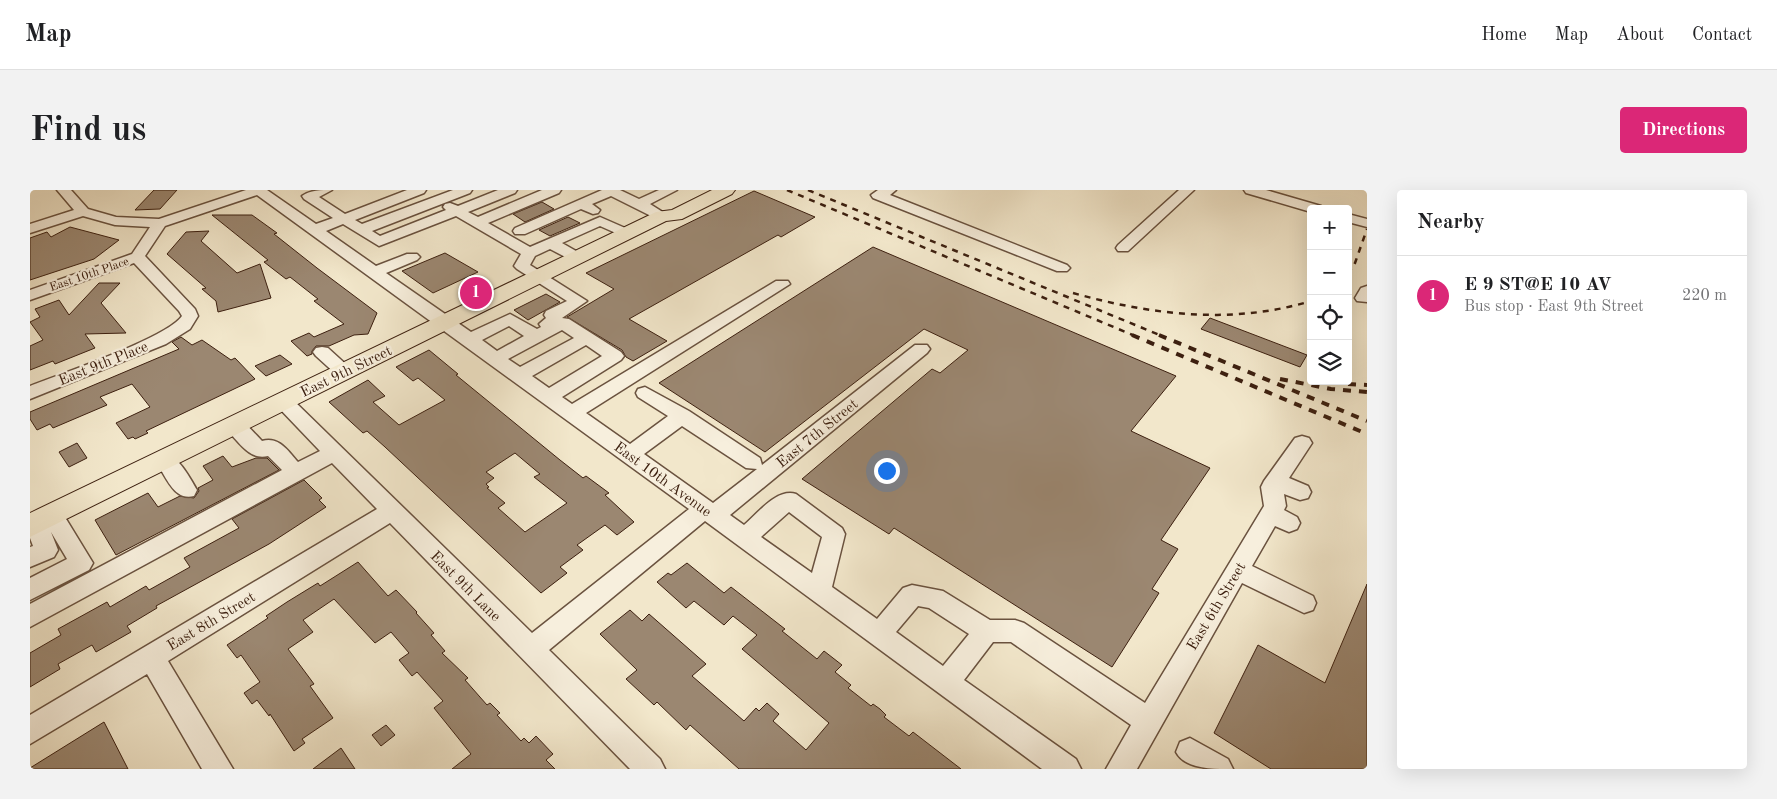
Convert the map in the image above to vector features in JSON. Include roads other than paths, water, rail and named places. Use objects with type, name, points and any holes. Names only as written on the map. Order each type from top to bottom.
[{"type":"main road","name":"East 9th Street","points":[[662,216],[664,210],[704,190]]},
{"type":"main road","name":"East 9th Street","points":[[39,522],[662,216],[676,215],[726,190]]},
{"type":"street","points":[[64,190],[83,212]]},
{"type":"street","points":[[30,229],[83,212],[115,220],[160,223],[261,191],[283,190]]},
{"type":"street","points":[[325,190],[308,196],[379,242],[510,190]]},
{"type":"street","points":[[315,230],[419,190]]},
{"type":"street","points":[[424,190],[529,253]]},
{"type":"street","points":[[361,230],[465,190]]},
{"type":"street","points":[[478,222],[554,190]]},
{"type":"street","points":[[520,231],[610,190],[662,216]]},
{"type":"street","points":[[496,358],[555,320],[552,315],[579,301],[522,266],[529,253],[602,218],[670,190]]},
{"type":"street","points":[[889,190],[878,195],[1062,268]]},
{"type":"street","points":[[1122,248],[1188,190]]},
{"type":"street","points":[[1251,190],[1307,206]]},
{"type":"street","name":"East 10th Avenue","points":[[261,191],[471,339],[709,513],[1066,769]]},
{"type":"street","points":[[581,204],[628,234]]},
{"type":"street","points":[[1352,219],[1367,223]]},
{"type":"street","name":"East 10th Place","points":[[30,295],[137,257],[160,223]]},
{"type":"street","points":[[550,243],[578,258]]},
{"type":"street","name":"East 9th Place","points":[[30,393],[175,332],[184,325],[190,316],[187,309],[137,257]]},
{"type":"street","points":[[376,272],[412,257]]},
{"type":"street","points":[[572,413],[782,284]]},
{"type":"street","points":[[486,302],[533,335]]},
{"type":"street","points":[[471,339],[510,319]]},
{"type":"street","points":[[533,335],[563,323],[615,356],[549,396]]},
{"type":"street","points":[[519,375],[587,338]]},
{"type":"street","name":"East 7th Street","points":[[530,650],[921,349]]},
{"type":"street","points":[[322,352],[344,372]]},
{"type":"street","points":[[645,393],[753,463]]},
{"type":"street","name":"East 9th Lane","points":[[284,402],[650,769]]},
{"type":"street","points":[[629,455],[682,416]]},
{"type":"street","points":[[235,426],[260,451],[270,446],[296,472]]},
{"type":"street","points":[[1300,492],[1276,481],[1302,443]]},
{"type":"street","points":[[30,616],[334,453]]},
{"type":"street","points":[[165,460],[186,490]]},
{"type":"street","name":"East 6th Street","points":[[1122,769],[1148,721],[1238,570],[1280,518],[1275,506],[1272,487],[1276,481]]},
{"type":"street","points":[[744,538],[788,500],[834,534],[819,592]]},
{"type":"street","name":"East 8th Street","points":[[30,730],[392,511]]},
{"type":"street","points":[[30,558],[46,550],[39,522]]},
{"type":"street","points":[[30,590],[81,563],[39,522]]},
{"type":"street","points":[[1238,570],[1304,603]]},
{"type":"street","points":[[879,634],[912,595],[934,598],[986,630],[1015,631],[1148,721]]},
{"type":"street","points":[[946,683],[986,630]]},
{"type":"street","points":[[151,657],[218,769]]},
{"type":"street","points":[[1190,752],[1218,769]]},
{"type":"railway","points":[[787,190],[1135,336]]},
{"type":"railway","points":[[808,190],[1162,336]]},
{"type":"railway","points":[[1352,268],[1367,229]]},
{"type":"railway","points":[[1073,293],[1132,307],[1192,314],[1252,313],[1307,302]]},
{"type":"railway","points":[[1132,335],[1367,434]]},
{"type":"railway","points":[[1159,335],[1367,421]]},
{"type":"railway","points":[[1280,379],[1331,389],[1367,392]]},
{"type":"railway","points":[[1352,384],[1367,385]]},
{"type":"place","name":"E 9 ST@E 10 AV","points":[[476,293]]}]
